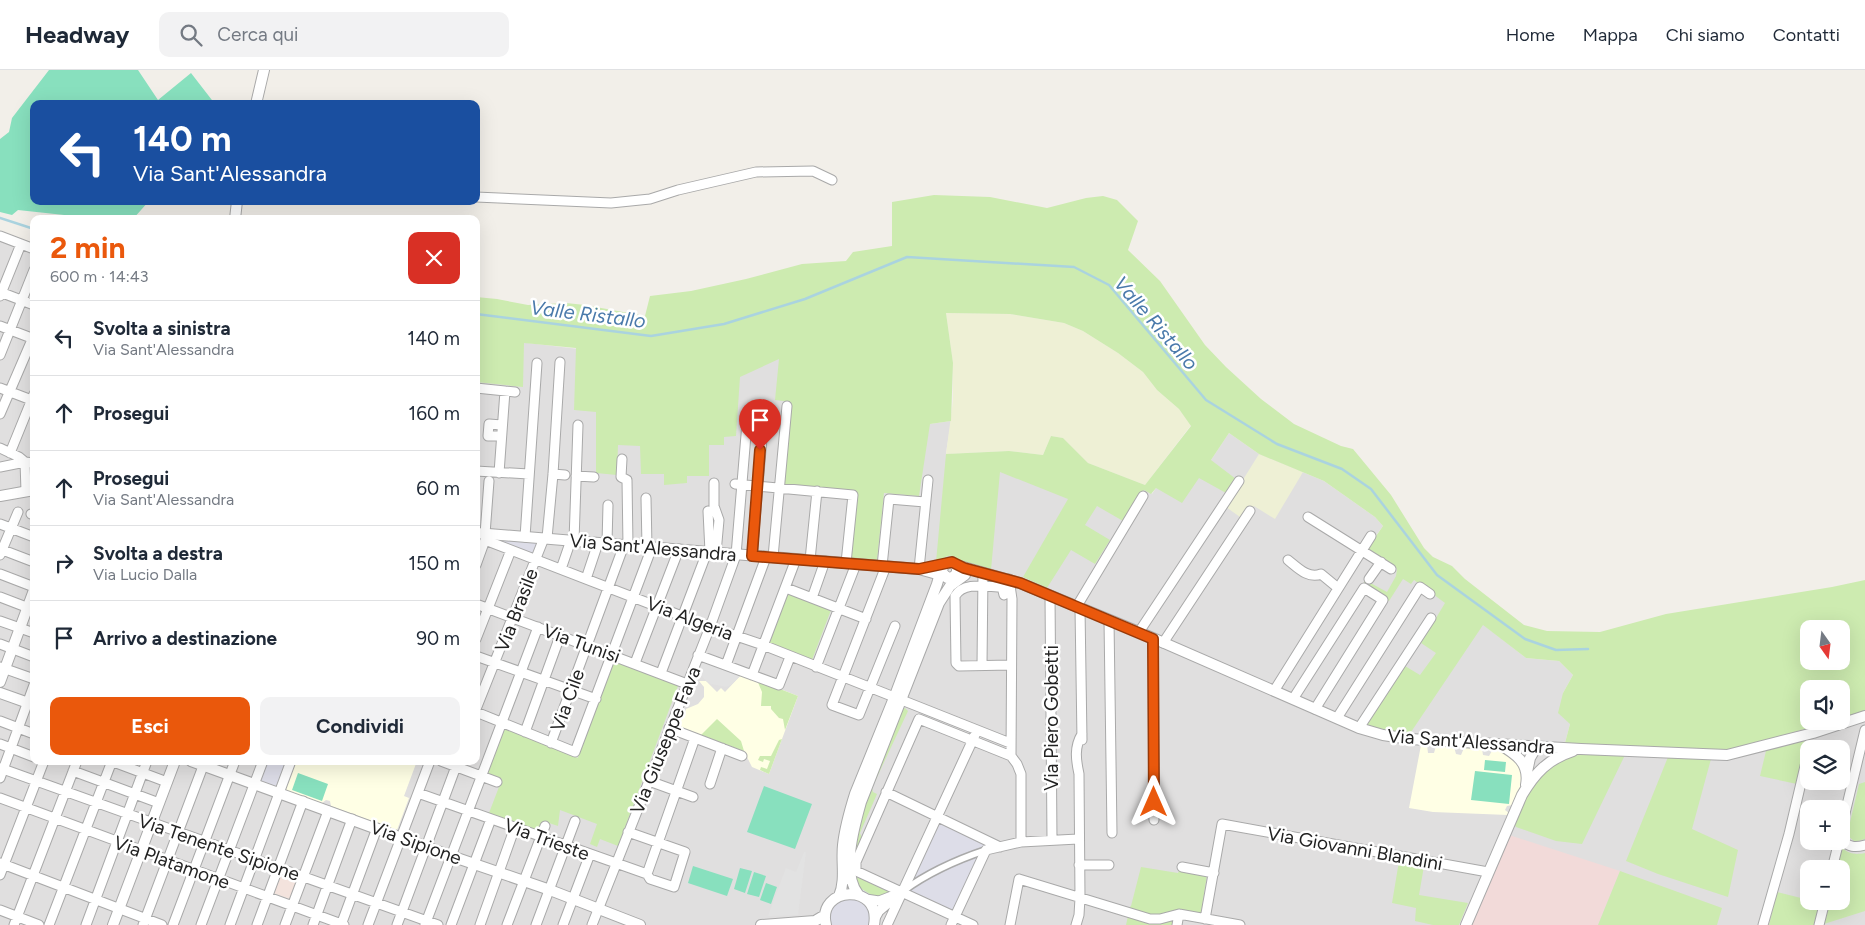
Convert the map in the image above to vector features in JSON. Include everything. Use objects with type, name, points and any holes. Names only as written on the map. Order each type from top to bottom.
[{"type":"street","points":[[257,100],[264,70]]},
{"type":"street","points":[[480,197],[611,203],[650,199],[678,190],[756,172],[812,171],[832,180]]},
{"type":"street","points":[[0,236],[30,247]]},
{"type":"street","points":[[21,244],[0,293],[30,304]]},
{"type":"street","points":[[0,355],[30,280]]},
{"type":"street","points":[[0,326],[30,337]]},
{"type":"street","points":[[0,414],[30,345]]},
{"type":"street","name":"Via Brasile","points":[[480,701],[545,538],[553,474],[560,362]]},
{"type":"street","points":[[525,537],[537,364]]},
{"type":"street","points":[[0,388],[30,397]]},
{"type":"street","points":[[480,388],[515,392]]},
{"type":"street","points":[[499,473],[505,391]]},
{"type":"street","points":[[10,453],[30,405]]},
{"type":"street","points":[[726,665],[770,557],[787,406]]},
{"type":"street","name":"Via Giuseppe Fava","points":[[592,925],[710,627],[736,554],[739,484],[748,411]]},
{"type":"street","points":[[752,556],[764,415]]},
{"type":"street","points":[[501,436],[488,436],[489,424],[502,425]]},
{"type":"street","points":[[561,569],[573,540],[578,426]]},
{"type":"street","points":[[0,448],[30,463]]},
{"type":"street","points":[[622,459],[621,477],[627,480],[626,545]]},
{"type":"street","points":[[0,467],[30,463]]},
{"type":"street","points":[[0,496],[30,491],[30,463]]},
{"type":"street","points":[[480,471],[529,474]]},
{"type":"street","points":[[553,474],[565,475]]},
{"type":"street","points":[[576,476],[594,477]]},
{"type":"street","points":[[919,569],[928,480]]},
{"type":"street","points":[[1139,632],[1239,481]]},
{"type":"street","points":[[480,550],[484,535],[489,482]]},
{"type":"street","points":[[661,673],[682,616],[711,552],[719,520],[714,506],[714,483]]},
{"type":"street","points":[[739,484],[853,495],[851,563],[839,609],[816,667]]},
{"type":"street","points":[[810,560],[817,491]]},
{"type":"street","points":[[1076,925],[1079,915],[1080,898],[1078,839],[1079,774],[1076,744],[1082,734],[1079,607],[1143,496]]},
{"type":"street","points":[[480,713],[575,752],[634,596],[649,547],[646,498]]},
{"type":"street","points":[[895,626],[859,715],[832,705],[866,620],[884,566],[889,498],[925,502]]},
{"type":"street","points":[[586,578],[602,543],[608,504]]},
{"type":"street","points":[[708,511],[711,552]]},
{"type":"street","points":[[1154,820],[1158,641],[1250,511]]},
{"type":"street","points":[[18,512],[1,551],[30,561]]},
{"type":"street","points":[[1308,517],[1392,569]]},
{"type":"street","points":[[0,524],[30,535]]},
{"type":"street","name":"Via Sant'Alessandra","points":[[484,535],[573,540],[919,569]]},
{"type":"street","name":"Via Algeria","points":[[484,535],[511,550],[658,605],[710,627],[763,645],[1010,743]]},
{"type":"street","points":[[1274,690],[1371,536]]},
{"type":"street","name":"Via Cile","points":[[551,743],[608,586],[626,545]]},
{"type":"street","points":[[635,663],[679,549]]},
{"type":"street","points":[[480,629],[511,550]]},
{"type":"street","points":[[752,675],[796,559]]},
{"type":"street","points":[[1288,560],[1307,575],[1314,577],[1321,574],[1338,588]]},
{"type":"street","points":[[812,598],[825,561]]},
{"type":"street","points":[[1369,579],[1381,562]]},
{"type":"street","name":"Via Sant'Alessandra","points":[[942,574],[957,573],[956,565],[1020,583],[1139,632],[1359,728],[1383,735],[1410,739],[1581,749],[1727,755],[1813,733],[1865,716]]},
{"type":"street","points":[[919,569],[942,574],[966,575],[982,573],[982,666]]},
{"type":"street","points":[[919,569],[942,574]]},
{"type":"street","points":[[0,574],[30,586]]},
{"type":"street","points":[[939,602],[942,574]]},
{"type":"street","points":[[874,921],[872,908],[851,882],[850,866],[854,824],[942,574]]},
{"type":"street","points":[[761,925],[801,924],[826,920],[828,907],[839,896],[843,884],[843,845],[850,810],[939,602],[950,586],[966,575]]},
{"type":"street","points":[[1009,579],[1011,756]]},
{"type":"street","points":[[1008,597],[1020,583]]},
{"type":"street","points":[[1008,597],[1002,587],[964,587],[958,590],[955,596],[956,663],[959,666],[1011,665]]},
{"type":"street","points":[[1337,718],[1420,587],[1430,594]]},
{"type":"street","points":[[786,588],[866,620]]},
{"type":"street","points":[[1293,699],[1364,588],[1383,600],[1315,709]]},
{"type":"street","name":"Via Piero Gobetti","points":[[1050,595],[1052,840]]},
{"type":"street","points":[[0,597],[30,609],[2,668],[0,682]]},
{"type":"street","name":"Via Tunisi","points":[[480,605],[687,684]]},
{"type":"street","points":[[1359,728],[1431,618]]},
{"type":"street","points":[[1109,620],[1112,833]]},
{"type":"street","points":[[0,621],[30,632]]},
{"type":"street","points":[[426,923],[538,628]]},
{"type":"street","points":[[525,732],[560,636]]},
{"type":"street","points":[[0,644],[30,655]]},
{"type":"street","points":[[698,655],[779,685],[790,657]]},
{"type":"street","points":[[480,657],[596,699]]},
{"type":"street","points":[[2,668],[30,678]]},
{"type":"street","points":[[0,693],[30,704]]},
{"type":"street","points":[[1,772],[18,728],[30,706]]},
{"type":"street","points":[[974,925],[957,922],[856,871],[858,855],[919,719],[1011,756],[1017,764],[1020,774],[1021,842]]},
{"type":"street","points":[[0,721],[30,732]]},
{"type":"street","points":[[669,728],[742,756]]},
{"type":"street","points":[[887,925],[977,730]]},
{"type":"street","points":[[1848,800],[1865,730]]},
{"type":"street","points":[[1811,740],[1813,733]]},
{"type":"street","points":[[647,874],[695,738]]},
{"type":"street","points":[[0,744],[30,755]]},
{"type":"street","points":[[1498,744],[1513,753],[1522,762],[1527,772]]},
{"type":"street","points":[[1537,746],[1541,761],[1539,770]]},
{"type":"street","points":[[1522,795],[1530,758],[1537,746]]},
{"type":"street","points":[[710,784],[722,748]]},
{"type":"street","points":[[1466,925],[1522,795],[1531,780],[1550,761],[1562,754],[1581,749]]},
{"type":"street","points":[[0,875],[2,864],[42,765]]},
{"type":"street","points":[[16,921],[76,765]]},
{"type":"street","points":[[49,925],[110,765]]},
{"type":"street","points":[[124,765],[167,782]]},
{"type":"street","points":[[86,925],[146,765]]},
{"type":"street","points":[[113,925],[173,765]]},
{"type":"street","points":[[144,922],[204,765]]},
{"type":"street","name":"Via Sipione","points":[[206,765],[426,847],[599,908],[618,921],[640,925]]},
{"type":"street","points":[[173,925],[234,765]]},
{"type":"street","points":[[201,925],[261,765]]},
{"type":"street","points":[[230,925],[290,765]]},
{"type":"street","points":[[368,925],[428,765]]},
{"type":"street","points":[[397,925],[458,765]]},
{"type":"street","points":[[460,765],[497,782]]},
{"type":"street","points":[[74,771],[159,803]]},
{"type":"street","name":"Via Tenente Sipione","points":[[1,772],[66,791],[128,815],[254,858],[402,912],[426,923],[438,925]]},
{"type":"street","points":[[649,781],[693,798]]},
{"type":"street","points":[[1763,925],[1789,834],[1800,787]]},
{"type":"street","points":[[886,792],[1000,847]]},
{"type":"street","name":"Via Trieste","points":[[418,793],[647,874],[650,879],[674,887],[685,852],[658,843]]},
{"type":"street","name":"Via Platamone","points":[[0,798],[342,925]]},
{"type":"street","points":[[257,925],[303,801]]},
{"type":"street","points":[[285,925],[328,811]]},
{"type":"street","points":[[452,925],[491,819]]},
{"type":"street","points":[[313,925],[352,820]]},
{"type":"street","points":[[536,925],[575,821]]},
{"type":"street","name":"Via Giovanni Blandini","points":[[1214,873],[1222,824],[1488,872]]},
{"type":"street","points":[[507,925],[545,826]]},
{"type":"street","points":[[480,925],[515,827]]},
{"type":"street","points":[[342,925],[377,828]]},
{"type":"street","points":[[628,832],[658,843]]},
{"type":"street","points":[[874,921],[879,910],[901,893],[952,862],[986,850],[1021,842],[1078,839]]},
{"type":"street","points":[[1850,846],[1857,848],[1865,845]]},
{"type":"street","points":[[957,922],[986,850]]},
{"type":"street","points":[[563,925],[590,854]]},
{"type":"street","points":[[2,864],[119,908],[144,922],[162,925]]},
{"type":"street","points":[[1079,864],[1109,865]]},
{"type":"street","points":[[1182,867],[1214,873],[1205,919]]},
{"type":"street","points":[[1010,925],[1019,879],[1150,919],[1179,914],[1240,925]]},
{"type":"street","points":[[839,896],[851,893],[879,901],[901,893]]},
{"type":"street","points":[[0,910],[16,921],[39,925]]},
{"type":"street","points":[[1819,925],[1822,910]]},
{"type":"street","points":[[1176,925],[1179,914]]},
{"type":"shaded area","points":[[0,232],[30,244],[30,765],[480,765],[480,337],[587,350],[779,359],[791,402],[784,483],[930,424],[951,421],[946,453],[1145,485],[1152,494],[1156,488],[1211,460],[1229,433],[1259,454],[1324,481],[1375,517],[1383,526],[1367,548],[1436,595],[1454,610],[1471,615],[1526,658],[1559,661],[1573,675],[1563,693],[1570,724],[1565,743],[1751,745],[1801,730],[1850,730],[1850,715],[1865,711],[1865,925],[0,925]]},
{"type":"shaded area","points":[[946,313],[1010,314],[1064,323],[1083,331],[1118,353],[1143,372],[1157,390],[1179,409],[1191,425],[1145,485],[1088,463],[1063,438],[1051,436],[1043,455],[1009,451],[946,454],[953,401],[953,363]]},
{"type":"shaded area","points":[[1259,454],[1303,472],[1275,519],[1254,506],[1252,508],[1248,506],[1240,517],[1226,507]]},
{"type":"shaded area","points":[[490,534],[544,538],[535,559],[485,540]]},
{"type":"shaded area","points":[[702,658],[742,674],[731,685],[726,687],[711,684],[706,681],[697,669]]},
{"type":"shaded area","points":[[742,674],[798,696],[769,774],[752,767],[744,751],[678,726],[681,715],[684,715],[686,709],[698,704],[704,697],[704,687],[699,681],[706,681],[717,692],[721,688],[725,692]]},
{"type":"shaded area","points":[[1421,745],[1427,745],[1428,753],[1434,753],[1436,746],[1454,747],[1456,754],[1461,755],[1464,748],[1482,749],[1483,755],[1489,756],[1493,749],[1497,749],[1516,758],[1523,775],[1521,786],[1513,805],[1507,806],[1505,810],[1509,813],[1508,815],[1433,812],[1409,808]]},
{"type":"shaded area","points":[[261,765],[290,765],[279,793],[254,784]]},
{"type":"shaded area","points":[[294,765],[416,765],[404,796],[409,798],[397,830],[331,806],[330,801],[326,800],[322,803],[284,790]]},
{"type":"shaded area","points":[[938,817],[990,842],[955,916],[902,892]]},
{"type":"shaded area","points":[[1509,835],[1620,871],[1598,925],[1470,925]]},
{"type":"shaded area","points":[[804,852],[806,852],[798,915],[768,916],[786,868],[796,872]]},
{"type":"shaded area","points":[[281,872],[298,879],[290,899],[273,893]]},
{"type":"shaded area","points":[[860,888],[873,896],[879,911],[880,925],[819,925],[820,910],[828,897],[842,889]]},
{"type":"green space","points":[[49,70],[138,70],[158,100],[30,100],[30,205],[145,205],[137,215],[64,215],[18,210],[12,215],[0,212],[0,139],[9,132],[12,118]]},
{"type":"green space","points":[[191,73],[212,100],[158,100]]},
{"type":"green space","points":[[934,195],[990,197],[1047,208],[1086,198],[1103,196],[1117,200],[1138,221],[1128,250],[1160,281],[1205,345],[1226,367],[1261,399],[1294,424],[1341,446],[1353,449],[1391,495],[1424,548],[1433,557],[1452,566],[1465,579],[1524,625],[1547,631],[1600,632],[1666,614],[1865,580],[1865,711],[1850,715],[1850,680],[1800,680],[1801,730],[1751,745],[1725,750],[1565,743],[1570,724],[1558,713],[1563,693],[1573,675],[1559,661],[1526,658],[1483,625],[1409,735],[1392,733],[1367,725],[1405,666],[1420,675],[1436,653],[1421,643],[1445,603],[1414,580],[1411,584],[1403,579],[1389,601],[1363,585],[1365,580],[1387,592],[1396,576],[1397,569],[1367,549],[1383,526],[1375,517],[1324,481],[1259,454],[1229,433],[1211,460],[1236,479],[1226,493],[1199,478],[1182,503],[1156,488],[1151,494],[1144,490],[1123,521],[1097,506],[1085,525],[1110,540],[1095,564],[1071,550],[1047,588],[1023,577],[1068,499],[1000,472],[991,570],[969,567],[954,556],[948,556],[936,562],[946,454],[1009,451],[1043,455],[1051,436],[1063,438],[1088,463],[1145,485],[1191,426],[1179,409],[1157,390],[1143,372],[1118,353],[1083,331],[1064,323],[1010,314],[946,313],[953,363],[951,421],[930,424],[919,496],[884,493],[877,561],[850,559],[856,492],[784,484],[791,402],[775,400],[779,359],[740,377],[736,436],[724,437],[724,445],[709,445],[709,476],[687,476],[687,483],[664,485],[664,474],[641,474],[640,446],[618,445],[617,475],[596,473],[596,412],[574,410],[576,348],[524,343],[523,387],[480,382],[480,297],[528,305],[566,303],[585,305],[645,316],[650,296],[691,291],[802,264],[846,261],[853,252],[892,246],[892,202]]},
{"type":"green space","points":[[788,594],[831,610],[812,660],[769,643]]},
{"type":"green space","points":[[615,660],[678,686],[618,846],[600,839],[597,847],[590,844],[597,824],[560,810],[558,826],[543,821],[538,831],[489,813],[502,779],[487,773],[503,728],[578,758],[579,751]]},
{"type":"green space","points":[[757,680],[798,696],[785,730],[783,719],[779,718],[771,709],[771,706],[761,706],[762,692]]},
{"type":"green space","points":[[905,708],[908,711],[872,788],[873,792],[877,794],[860,833],[862,838],[855,852],[862,815],[868,797],[902,709]]},
{"type":"green space","points":[[717,719],[741,741],[744,751],[701,735]]},
{"type":"green space","points":[[782,739],[769,774],[760,770],[761,767],[767,769],[770,761],[764,759],[763,762],[758,760],[760,756],[771,756],[779,740]]},
{"type":"green space","points":[[1803,739],[1800,740],[1800,771],[1797,784],[1760,776],[1766,751]]},
{"type":"green space","points":[[1584,754],[1625,755],[1582,844],[1556,841],[1516,827],[1514,824],[1520,810],[1539,778],[1556,763]]},
{"type":"green space","points":[[1668,757],[1711,759],[1692,829],[1738,850],[1728,897],[1658,874],[1626,861]]},
{"type":"green space","points":[[1485,760],[1506,762],[1505,772],[1484,770]]},
{"type":"green space","points":[[1475,771],[1512,775],[1509,804],[1471,800]]},
{"type":"green space","points":[[298,773],[328,784],[322,801],[292,790]]},
{"type":"green space","points":[[1865,782],[1865,839],[1855,842],[1850,838],[1850,822],[1859,784]]},
{"type":"green space","points":[[764,786],[812,804],[795,849],[747,832]]},
{"type":"green space","points":[[1842,850],[1853,854],[1865,853],[1865,911],[1824,924],[1828,910],[1850,910],[1850,860],[1839,860]]},
{"type":"green space","points":[[1399,861],[1424,866],[1419,895],[1468,903],[1459,925],[1433,925],[1415,921],[1416,908],[1392,903]]},
{"type":"green space","points":[[693,866],[733,879],[727,896],[688,883]]},
{"type":"green space","points":[[1141,867],[1178,873],[1179,871],[1207,875],[1201,913],[1150,915],[1125,911],[1131,906]]},
{"type":"green space","points":[[740,868],[752,871],[745,893],[734,889]]},
{"type":"green space","points":[[1620,871],[1722,908],[1717,925],[1598,925]]},
{"type":"green space","points":[[754,872],[766,876],[759,897],[747,894]]},
{"type":"green space","points":[[855,876],[889,892],[882,896],[870,895],[859,888]]},
{"type":"green space","points":[[766,883],[777,887],[771,904],[760,900]]},
{"type":"green space","points":[[1777,892],[1800,898],[1800,910],[1818,910],[1815,925],[1769,925]]},
{"type":"green space","points":[[1128,916],[1152,923],[1175,920],[1174,925],[1126,925]]},
{"type":"waterway","name":"Valle Ristallo","points":[[0,218],[30,228]]},
{"type":"waterway","name":"Valle Ristallo","points":[[480,315],[651,336],[724,324],[805,299],[907,257],[1074,267],[1109,285],[1206,400],[1277,444],[1342,469],[1371,489],[1437,575],[1525,639],[1556,650],[1588,649]]},
{"type":"route","points":[[760,450],[752,556],[919,569],[952,562],[964,568],[1020,583],[1153,639],[1154,802]]}]
